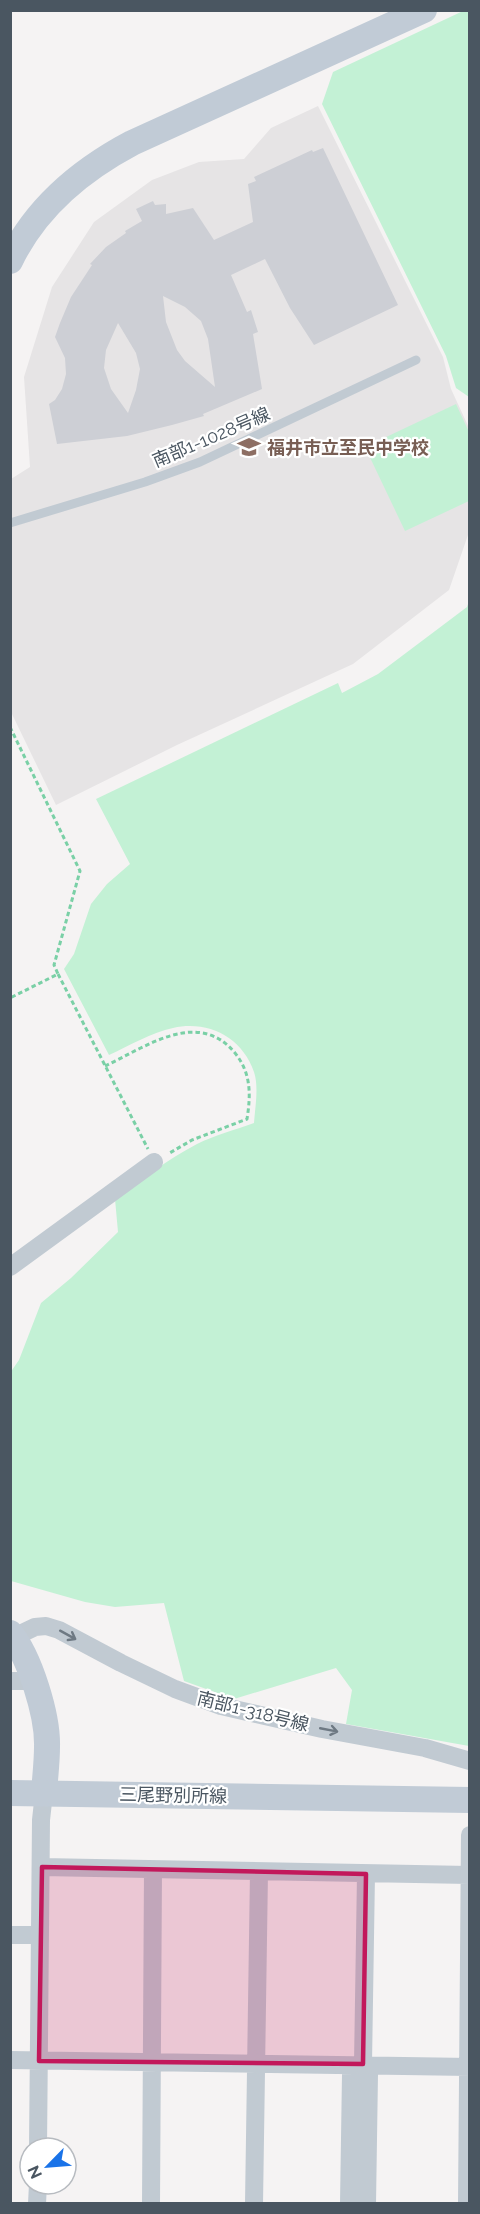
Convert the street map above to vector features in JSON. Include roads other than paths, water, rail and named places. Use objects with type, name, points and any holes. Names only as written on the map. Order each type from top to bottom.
[{"type":"main road","points":[[10,261],[28,231],[57,195],[102,159],[132,143],[424,10]]},
{"type":"main road","points":[[12,1635],[23,1681],[42,1709],[48,1745],[44,1793]]},
{"type":"main road","name":"三尾野別所線","points":[[10,1793],[470,1800]]},
{"type":"street","points":[[10,1267],[154,1162]]},
{"type":"street","name":"南部1-318号線","points":[[12,1635],[46,1626],[59,1630],[175,1689],[221,1706],[425,1748],[470,1761]]},
{"type":"street","points":[[38,2136],[41,1820],[44,1793]]},
{"type":"street","points":[[467,2204],[470,1835]]},
{"type":"street","points":[[42,1867],[469,1875]]},
{"type":"street","points":[[151,2204],[153,1870]]},
{"type":"street","points":[[254,2204],[259,1872]]},
{"type":"street","points":[[366,1874],[363,2064],[369,2074],[367,2204]]},
{"type":"street","points":[[10,1935],[40,1935]]},
{"type":"street","points":[[10,2061],[152,2061],[469,2067]]},
{"type":"street","points":[[349,2204],[351,2074],[363,2064]]},
{"type":"lane","name":"南部1-1028号線","points":[[10,523],[145,482],[200,462],[416,360]]},
{"type":"place","name":"福井市立至民中学校","points":[[249,447]]}]
